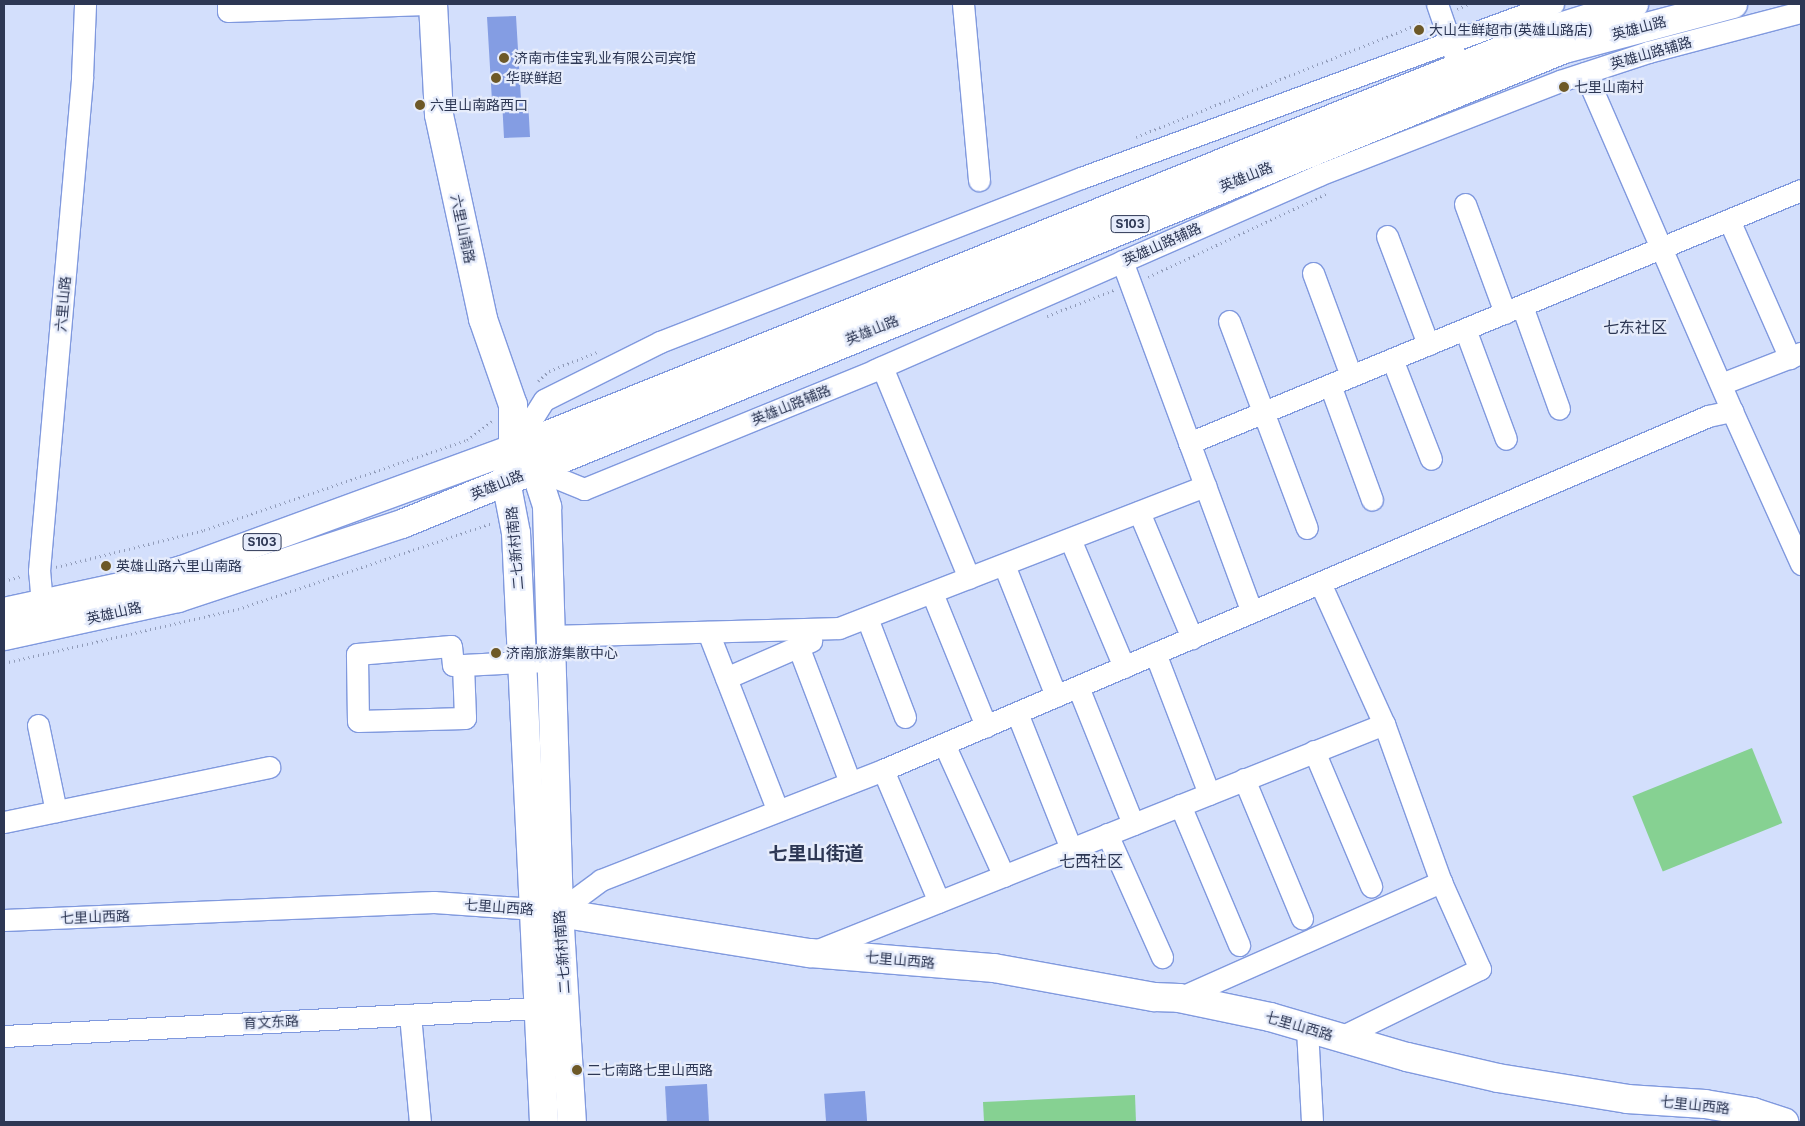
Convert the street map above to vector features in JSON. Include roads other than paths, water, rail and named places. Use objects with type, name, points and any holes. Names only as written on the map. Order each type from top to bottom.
[{"type":"main road","name":"六里山南路","points":[[433,4],[439,114],[483,319],[513,406],[514,449]]},
{"type":"main road","name":"英雄山路","points":[[4,612],[182,570],[514,449],[1554,29],[1634,4]]},
{"type":"main road","name":"英雄山路","points":[[4,636],[178,598],[402,524],[1564,49],[1733,4]]},
{"type":"main road","name":"二七新村南路","points":[[544,1122],[539,1008],[547,910],[551,648],[547,507],[535,469],[514,449],[506,481],[515,516],[521,662],[547,910],[572,1122]]},
{"type":"main road","name":"七里山西路","points":[[547,910],[810,953],[994,968],[1154,997],[1179,998],[1270,1017],[1339,1038],[1498,1078],[1627,1099],[1705,1104],[1753,1112],[1784,1122]]},
{"type":"street","name":"六里山路","points":[[42,604],[39,572],[82,77],[84,4]]},
{"type":"street","points":[[228,4],[228,11],[433,4]]},
{"type":"street","points":[[963,4],[980,180]]},
{"type":"street","points":[[1437,4],[1459,67]]},
{"type":"street","points":[[514,449],[544,400],[660,342],[1081,178],[1553,4]]},
{"type":"street","name":"英雄山路辅路","points":[[535,469],[584,489],[882,367],[1319,175],[1585,73],[1648,52],[1801,12]]},
{"type":"street","points":[[1585,73],[1663,248],[1732,412],[1801,564]]},
{"type":"street","points":[[1189,443],[1729,220],[1799,197]]},
{"type":"street","points":[[1465,204],[1560,409]]},
{"type":"street","points":[[1721,384],[1796,356],[1729,220]]},
{"type":"street","points":[[1387,236],[1428,344]]},
{"type":"street","points":[[1122,261],[1252,612]]},
{"type":"street","points":[[1312,273],[1351,376]]},
{"type":"street","points":[[1229,321],[1307,528]]},
{"type":"street","points":[[1465,329],[1506,439]]},
{"type":"street","points":[[1392,359],[1431,459]]},
{"type":"street","points":[[882,367],[969,578]]},
{"type":"street","points":[[1330,385],[1372,500]]},
{"type":"street","points":[[547,910],[601,880],[777,809],[883,770],[1708,416],[1732,412]]},
{"type":"street","points":[[726,678],[839,628],[1205,486]]},
{"type":"street","points":[[1139,512],[1192,638]]},
{"type":"street","points":[[1070,539],[1124,667]]},
{"type":"street","points":[[1004,565],[1056,696]]},
{"type":"street","points":[[1320,583],[1384,724],[1441,882],[1480,969],[1339,1038]]},
{"type":"street","points":[[932,593],[986,726]]},
{"type":"street","points":[[867,618],[905,717]]},
{"type":"street","points":[[463,665],[466,718],[358,721],[357,654],[451,646],[453,665],[521,662],[551,648],[708,632],[839,628]]},
{"type":"street","points":[[708,632],[777,809]]},
{"type":"street","points":[[798,646],[850,782]]},
{"type":"street","points":[[1155,653],[1209,794]]},
{"type":"street","points":[[1078,687],[1133,824]]},
{"type":"street","points":[[1017,713],[1071,849]]},
{"type":"street","points":[[810,953],[1384,724]]},
{"type":"street","points":[[38,725],[56,811]]},
{"type":"street","points":[[944,744],[1004,876]]},
{"type":"street","points":[[1314,751],[1371,886]]},
{"type":"street","points":[[4,822],[269,767]]},
{"type":"street","points":[[883,770],[939,902]]},
{"type":"street","points":[[1244,779],[1302,918]]},
{"type":"street","points":[[1180,805],[1238,945]]},
{"type":"street","points":[[1107,834],[1162,957]]},
{"type":"street","points":[[1179,998],[1441,882]]},
{"type":"street","name":"七里山西路","points":[[4,920],[434,902],[547,910]]},
{"type":"street","name":"育文东路","points":[[4,1036],[539,1008]]},
{"type":"street","points":[[410,1015],[420,1122]]},
{"type":"street","points":[[1307,1029],[1312,1122]]},
{"type":"place","name":"大山生鲜超市(英雄山路店)","points":[[1419,30]]},
{"type":"place","name":"济南市佳宝乳业有限公司宾馆","points":[[504,58]]},
{"type":"place","name":"华联鲜超","points":[[496,78]]},
{"type":"place","name":"七里山南村","points":[[1564,87]]},
{"type":"place","name":"六里山南路西口","points":[[420,105]]},
{"type":"place","name":"英雄山路六里山南路","points":[[106,566]]},
{"type":"place","name":"济南旅游集散中心","points":[[496,653]]},
{"type":"place","name":"二七南路七里山西路","points":[[577,1070]]},
{"type":"district","name":"七东社区","points":[[1635,327]]},
{"type":"district","name":"七里山街道","points":[[816,854]]},
{"type":"district","name":"七西社区","points":[[1091,861]]}]
